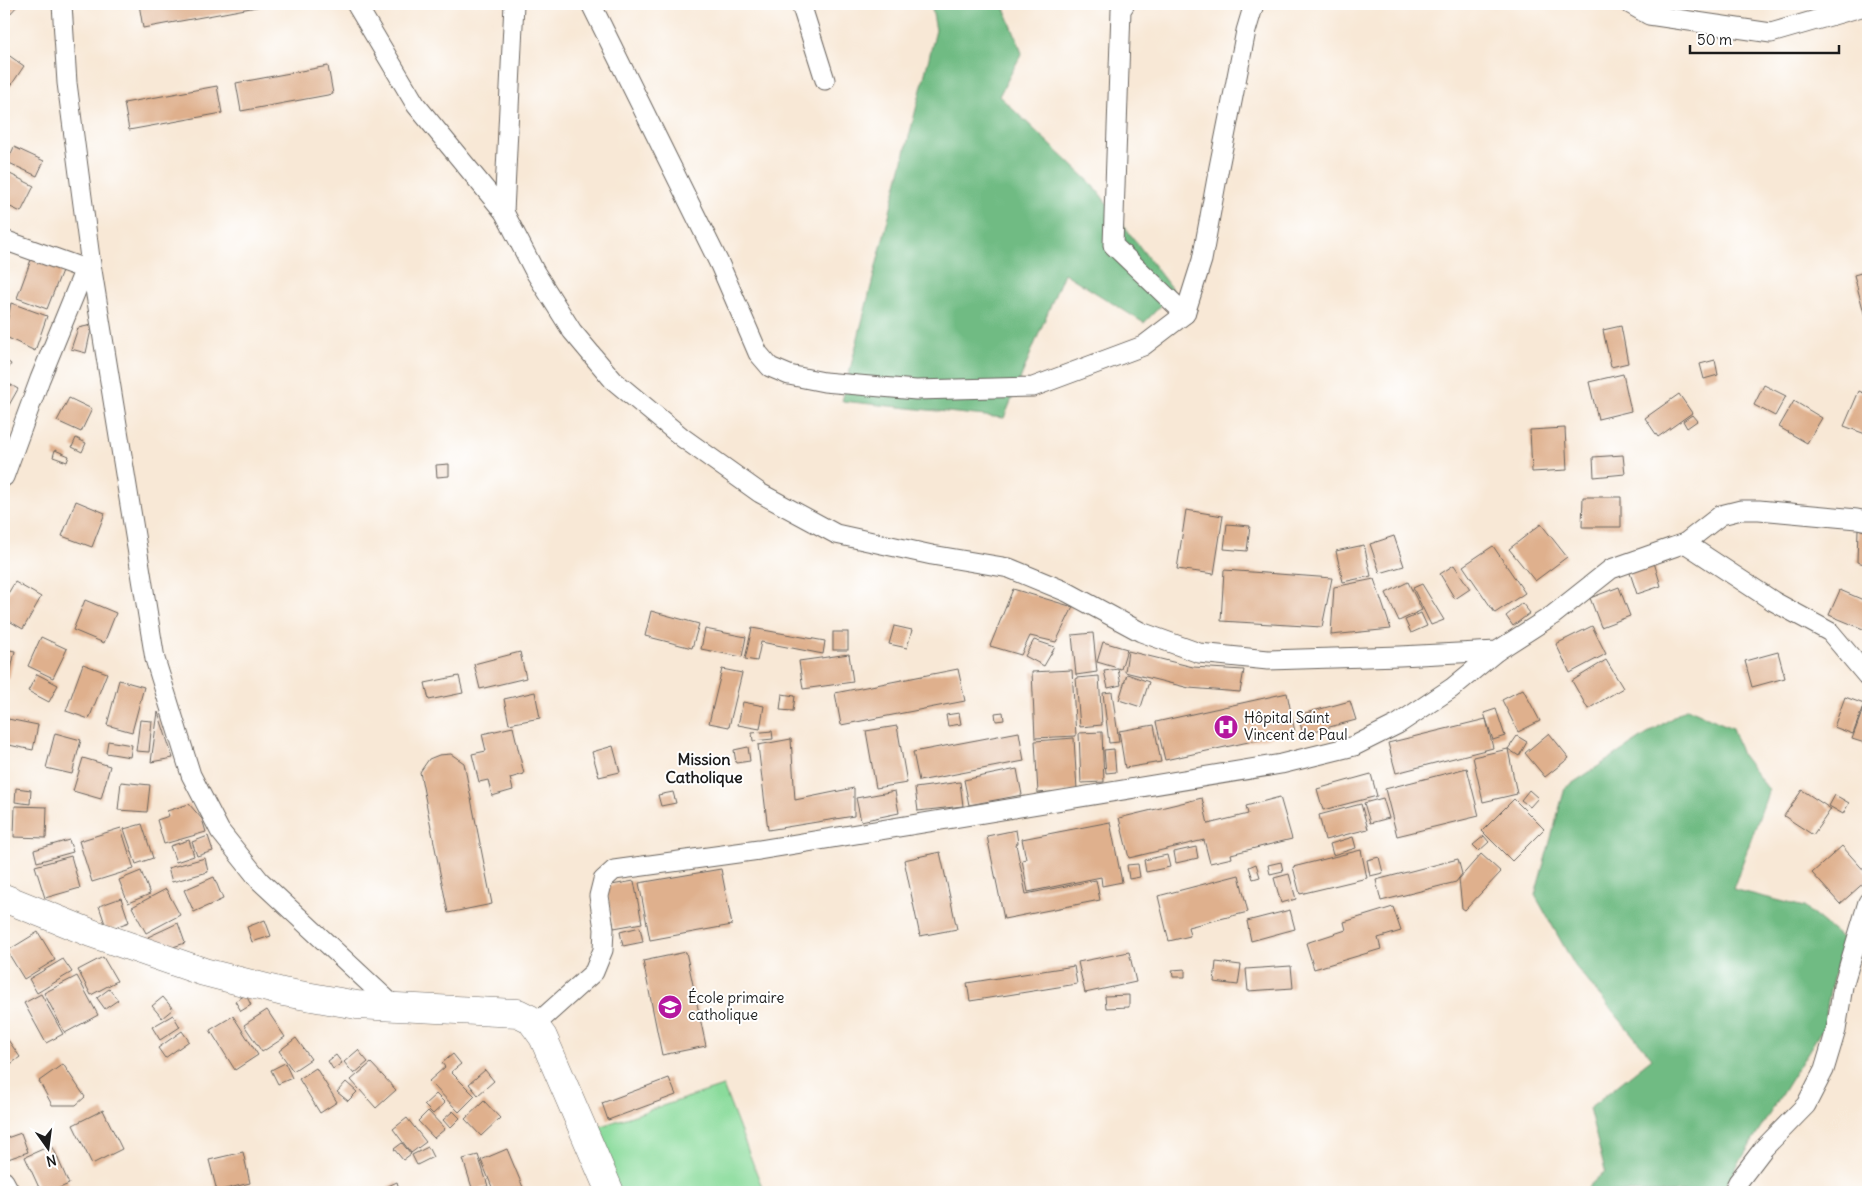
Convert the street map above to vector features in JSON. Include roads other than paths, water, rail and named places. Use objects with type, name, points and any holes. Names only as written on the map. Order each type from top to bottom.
[{"type":"street","points":[[62,4],[67,83],[88,264],[155,659],[191,775],[220,831],[260,881],[396,1008]]},
{"type":"street","points":[[356,4],[416,105],[504,212],[535,272],[572,331],[614,380],[683,438],[760,493],[836,534],[932,556],[1009,568],[1067,592],[1141,632],[1199,653],[1268,660],[1497,651]]},
{"type":"street","points":[[504,212],[514,4]]},
{"type":"street","points":[[590,4],[720,265],[758,354],[770,367],[789,375],[824,382],[916,390],[1033,387],[1143,346],[1185,314],[1202,260],[1246,32],[1254,4]]},
{"type":"street","points":[[801,4],[825,80]]},
{"type":"street","points":[[1125,4],[1121,10],[1114,245],[1185,314]]},
{"type":"street","points":[[1630,4],[1649,15],[1771,33],[1868,5]]},
{"type":"street","points":[[4,240],[88,264]]},
{"type":"street","points":[[4,477],[40,379],[88,264]]},
{"type":"street","points":[[536,1025],[594,972],[603,950],[604,929],[599,896],[603,880],[614,870],[759,850],[1281,764],[1354,746],[1398,724],[1452,688],[1497,651],[1553,615],[1611,569],[1684,543],[1721,515],[1741,510],[1868,521]]},
{"type":"street","points":[[1684,543],[1773,601],[1830,632],[1868,677]]},
{"type":"street","points":[[4,898],[91,933],[204,972],[293,994],[357,1005],[518,1013],[530,1019],[543,1037],[610,1192]]},
{"type":"street","points":[[1733,1192],[1738,1182],[1764,1148],[1806,1106],[1824,1070],[1836,1030],[1844,986],[1868,902]]},
{"type":"street","points":[[4,1181],[10,1192]]},
{"type":"place","name":"Hôpital Saint Vincent de Paul","points":[[1226,727]]},
{"type":"place","name":"École primaire catholique","points":[[670,1007]]},
{"type":"district","name":"Mission Catholique","points":[[704,768]]}]
